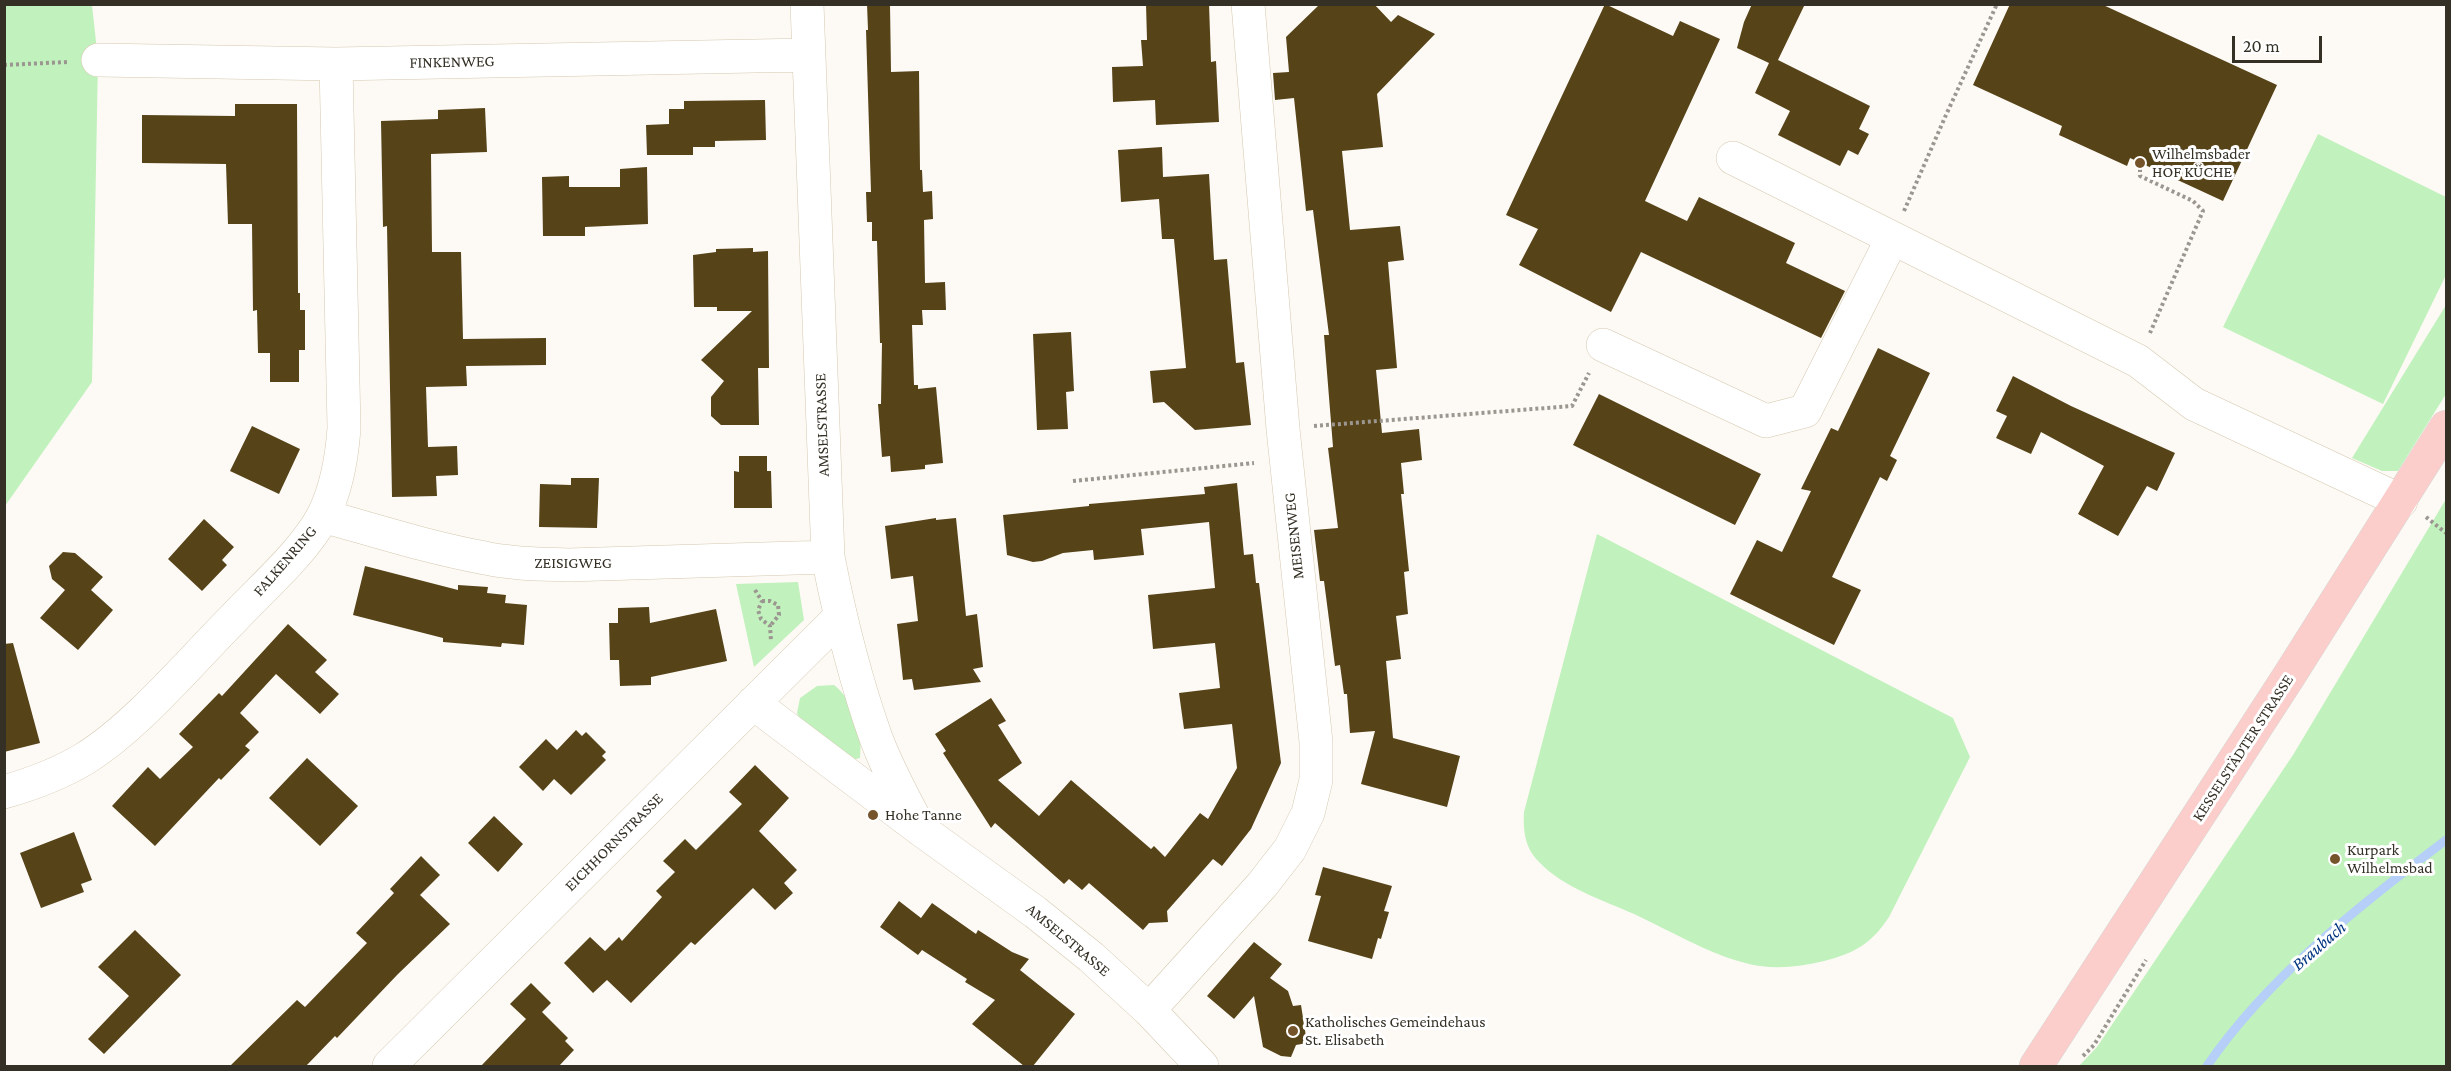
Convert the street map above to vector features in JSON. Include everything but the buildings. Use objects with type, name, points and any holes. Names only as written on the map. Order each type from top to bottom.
[{"type":"main road","name":"KESSELSTÄDTER STRASSE","points":[[2036,1066],[2410,506],[2446,427]]},
{"type":"street","name":"AMSELSTRASSE","points":[[807,4],[807,55],[828,557],[840,617],[877,738],[894,779],[920,829]]},
{"type":"street","name":"MEISENWEG","points":[[1149,1010],[1262,885],[1290,849],[1308,813],[1316,780],[1316,742],[1285,445],[1248,4]]},
{"type":"street","name":"FINKENWEG","points":[[98,60],[336,64],[807,55]]},
{"type":"street","name":"FALKENRING","points":[[4,792],[57,773],[85,758],[110,740],[162,692],[283,567],[323,516],[342,453],[344,428],[336,64]]},
{"type":"street","points":[[1733,158],[2138,361],[2193,404],[2410,506]]},
{"type":"street","points":[[1602,345],[1766,421],[1805,411],[1892,239]]},
{"type":"street","name":"ZEISIGWEG","points":[[323,516],[487,559],[528,563],[568,565],[828,557]]},
{"type":"street","name":"EICHHORNSTRASSE","points":[[389,1066],[840,617]]},
{"type":"street","name":"AMSELSTRASSE","points":[[764,692],[920,829],[1035,912],[1091,957],[1149,1010],[1202,1066]]},
{"type":"path","points":[[1892,239],[1997,4]]},
{"type":"path","points":[[4,65],[98,60]]},
{"type":"path","points":[[2138,361],[2203,211],[2193,201],[2140,176],[2140,163]]},
{"type":"path","points":[[1073,481],[1285,445],[1572,405],[1602,345]]},
{"type":"path","points":[[2410,506],[2446,533]]},
{"type":"path","points":[[730,560],[762,601]]},
{"type":"path","points":[[762,601],[758,610],[761,619],[770,626]]},
{"type":"path","points":[[762,601],[770,601],[778,605],[779,615],[770,626],[764,692]]},
{"type":"green space","points":[[5,5],[92,5],[98,60],[92,382],[5,506]]},
{"type":"green space","points":[[2318,134],[2446,197],[2446,275],[2383,404],[2223,327]]},
{"type":"green space","points":[[2446,305],[2446,394],[2398,471],[2382,471],[2352,458]]},
{"type":"green space","name":"Kurpark Wilhelmsbad","points":[[2446,499],[2446,1066],[2079,1066],[2097,1047],[2293,755]]},
{"type":"green space","points":[[1597,534],[1953,718],[1970,757],[1889,917],[1869,941],[1835,958],[1800,966],[1768,967],[1744,963],[1696,944],[1572,886],[1549,871],[1534,857],[1525,832],[1524,812]]},
{"type":"green space","points":[[798,582],[804,620],[754,667],[736,584]]},
{"type":"green space","points":[[834,685],[847,699],[856,718],[861,748],[860,758],[848,761],[803,727],[797,713],[800,698],[817,686]]},
{"type":"waterway","name":"Braubach","points":[[2207,1066],[2258,1003],[2317,944],[2381,890],[2446,840]]},
{"type":"place","name":"Wilhelmsbader HOF KÜCHE","points":[[2140,163]]},
{"type":"place","name":"Hohe Tanne","points":[[873,815]]},
{"type":"place","name":"Kurpark Wilhelmsbad","points":[[2335,859]]},
{"type":"place","name":"Katholisches Gemeindehaus St. Elisabeth","points":[[1293,1031]]}]
